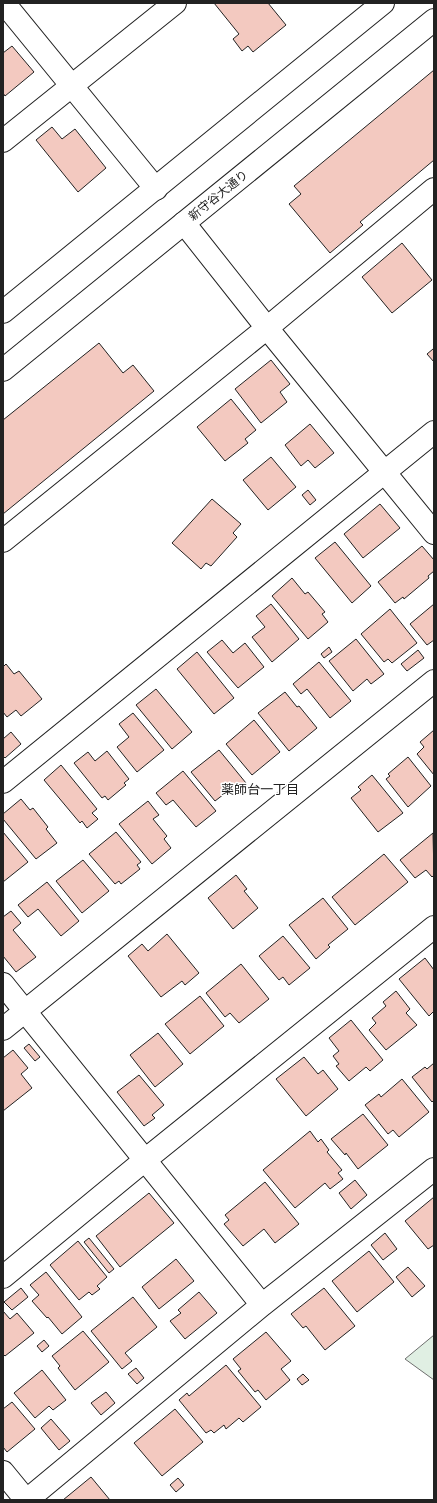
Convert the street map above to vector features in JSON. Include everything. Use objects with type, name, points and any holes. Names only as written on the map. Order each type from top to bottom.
[{"type":"street","points":[[4,3],[156,189]]},
{"type":"street","points":[[3,141],[175,3]]},
{"type":"street","points":[[3,312],[383,3]]},
{"type":"street","name":"新守谷大通り","points":[[3,370],[434,20]]},
{"type":"street","points":[[3,541],[267,328],[434,189]]},
{"type":"street","points":[[184,223],[267,328],[434,533]]},
{"type":"street","points":[[3,782],[434,432]]},
{"type":"street","points":[[3,1029],[434,681]]},
{"type":"street","points":[[3,1277],[434,926]]},
{"type":"street","points":[[3,984],[262,1305]]},
{"type":"street","points":[[3,1472],[26,1500],[262,1305],[434,1169]]},
{"type":"green space","points":[[434,1335],[434,1380],[405,1359]]},
{"type":"building","points":[[214,3],[268,3],[286,25],[253,52],[248,46],[242,51],[233,39],[239,34]]},
{"type":"building","points":[[12,46],[34,72],[5,96],[3,93],[3,53]]},
{"type":"building","points":[[434,70],[434,160],[360,222],[363,225],[330,253],[289,204],[301,194],[294,186]]},
{"type":"building","points":[[52,127],[62,139],[75,129],[106,168],[78,192],[36,140]]},
{"type":"building","points":[[402,243],[432,280],[392,313],[362,277]]},
{"type":"building","points":[[99,343],[123,373],[133,365],[154,391],[3,514],[3,420]]},
{"type":"building","points":[[433,349],[434,350],[434,362],[427,354]]},
{"type":"building","points":[[271,360],[290,384],[280,392],[287,402],[261,423],[235,389]]},
{"type":"building","points":[[231,399],[256,430],[245,439],[248,443],[225,461],[197,427]]},
{"type":"building","points":[[310,424],[334,453],[315,468],[308,460],[301,466],[285,445]]},
{"type":"building","points":[[271,457],[296,487],[268,510],[243,480]]},
{"type":"building","points":[[308,490],[316,500],[310,505],[302,495]]},
{"type":"building","points":[[212,499],[241,524],[233,533],[237,537],[211,566],[206,563],[201,569],[172,543]]},
{"type":"building","points":[[380,504],[400,528],[363,558],[344,534]]},
{"type":"building","points":[[335,542],[371,586],[352,603],[315,558]]},
{"type":"building","points":[[422,546],[434,560],[434,571],[428,576],[429,578],[404,599],[403,597],[395,603],[378,582]]},
{"type":"building","points":[[292,578],[305,594],[308,592],[325,612],[322,614],[328,622],[308,639],[272,596]]},
{"type":"building","points":[[271,604],[299,639],[272,662],[252,637],[265,627],[256,616]]},
{"type":"building","points":[[434,604],[434,640],[427,645],[410,624]]},
{"type":"building","points":[[390,609],[417,643],[392,663],[388,659],[384,662],[361,634]]},
{"type":"building","points":[[356,639],[384,674],[371,684],[367,679],[353,691],[329,661]]},
{"type":"building","points":[[222,640],[233,653],[245,643],[264,667],[238,688],[207,652]]},
{"type":"building","points":[[329,647],[332,652],[324,658],[321,654]]},
{"type":"building","points":[[418,650],[424,658],[407,671],[401,664]]},
{"type":"building","points":[[197,652],[234,698],[214,714],[177,669]]},
{"type":"building","points":[[319,662],[351,701],[330,718],[307,689],[301,694],[293,684]]},
{"type":"building","points":[[6,664],[14,674],[19,671],[42,699],[21,716],[16,710],[7,717],[3,712],[3,667]]},
{"type":"building","points":[[156,689],[192,732],[172,749],[136,705]]},
{"type":"building","points":[[285,692],[317,728],[289,751],[258,713]]},
{"type":"building","points":[[133,713],[164,750],[137,772],[117,747],[129,737],[119,724]]},
{"type":"building","points":[[254,720],[280,752],[252,775],[226,744]]},
{"type":"building","points":[[434,730],[434,775],[417,754],[424,747],[420,742]]},
{"type":"building","points":[[11,732],[21,744],[5,758],[3,756],[3,739]]},
{"type":"building","points":[[219,750],[246,783],[235,792],[232,788],[215,801],[191,772]]},
{"type":"building","points":[[107,751],[129,779],[124,783],[126,785],[108,800],[105,796],[102,798],[74,763],[88,752],[95,761]]},
{"type":"building","points":[[408,757],[431,786],[408,807],[386,779],[390,776],[388,774]]},
{"type":"building","points":[[61,765],[97,809],[92,813],[98,819],[87,828],[82,821],[80,823],[44,780]]},
{"type":"building","points":[[183,771],[216,811],[196,827],[173,800],[166,805],[156,793]]},
{"type":"building","points":[[372,775],[403,813],[378,832],[351,798],[361,790],[358,787]]},
{"type":"building","points":[[21,799],[30,810],[33,808],[48,827],[46,829],[57,843],[36,859],[3,819],[3,814]]},
{"type":"building","points":[[148,801],[159,815],[153,819],[167,836],[164,839],[171,848],[152,864],[119,824]]},
{"type":"building","points":[[3,832],[28,862],[3,882]]},
{"type":"building","points":[[116,832],[141,862],[137,865],[140,869],[121,884],[119,881],[115,884],[89,854]]},
{"type":"building","points":[[433,833],[434,875],[432,877],[426,870],[415,878],[400,860]]},
{"type":"building","points":[[384,854],[408,882],[355,925],[332,897]]},
{"type":"building","points":[[83,860],[109,891],[82,913],[56,881]]},
{"type":"building","points":[[236,875],[247,889],[244,891],[258,908],[233,929],[208,898]]},
{"type":"building","points":[[47,882],[79,921],[61,936],[38,909],[28,917],[18,905]]},
{"type":"building","points":[[323,898],[348,929],[328,945],[330,947],[316,959],[289,925]]},
{"type":"building","points":[[11,911],[21,923],[13,930],[36,957],[16,972],[3,956],[3,917]]},
{"type":"building","points":[[167,934],[199,973],[185,985],[182,981],[161,997],[128,956],[142,944],[148,951]]},
{"type":"building","points":[[283,936],[310,968],[289,985],[283,977],[279,980],[259,956]]},
{"type":"building","points":[[425,958],[434,970],[434,1011],[429,1016],[399,979]]},
{"type":"building","points":[[241,964],[269,999],[239,1023],[230,1013],[225,1017],[206,993]]},
{"type":"building","points":[[396,991],[410,1009],[406,1013],[417,1025],[386,1050],[369,1030],[376,1023],[372,1018],[386,1006],[383,1002]]},
{"type":"building","points":[[200,996],[224,1026],[190,1054],[165,1024]]},
{"type":"building","points":[[351,1020],[383,1060],[370,1071],[366,1067],[349,1081],[336,1066],[339,1064],[333,1056],[339,1051],[329,1038]]},
{"type":"building","points":[[158,1033],[183,1064],[155,1087],[130,1055]]},
{"type":"building","points":[[29,1044],[40,1057],[35,1061],[24,1048]]},
{"type":"building","points":[[13,1050],[28,1068],[21,1074],[32,1088],[3,1111],[3,1058]]},
{"type":"building","points":[[304,1057],[318,1074],[323,1070],[338,1089],[306,1116],[276,1079]]},
{"type":"building","points":[[434,1063],[434,1100],[432,1102],[412,1077],[425,1067],[427,1069]]},
{"type":"building","points":[[139,1075],[164,1105],[152,1115],[155,1118],[144,1126],[117,1092]]},
{"type":"building","points":[[402,1079],[429,1112],[399,1137],[393,1130],[388,1134],[365,1105],[379,1094],[381,1097]]},
{"type":"building","points":[[363,1114],[388,1145],[358,1169],[346,1153],[345,1155],[331,1139]]},
{"type":"building","points":[[310,1131],[318,1142],[321,1139],[329,1150],[327,1152],[342,1170],[338,1173],[343,1179],[330,1189],[325,1183],[295,1208],[263,1170]]},
{"type":"building","points":[[355,1180],[367,1195],[351,1209],[339,1193]]},
{"type":"building","points":[[265,1182],[299,1224],[275,1243],[264,1229],[243,1246],[224,1224],[229,1220],[225,1215]]},
{"type":"building","points":[[149,1193],[174,1223],[120,1267],[96,1236]]},
{"type":"building","points":[[434,1197],[434,1245],[428,1249],[405,1221]]},
{"type":"building","points":[[385,1233],[397,1249],[383,1260],[371,1245]]},
{"type":"building","points":[[89,1238],[114,1269],[109,1273],[84,1242]]},
{"type":"building","points":[[78,1241],[107,1277],[97,1286],[100,1289],[92,1295],[89,1292],[79,1300],[50,1265]]},
{"type":"building","points":[[369,1251],[394,1282],[357,1312],[332,1281]]},
{"type":"building","points":[[176,1259],[194,1281],[159,1309],[142,1287]]},
{"type":"building","points":[[408,1267],[425,1286],[412,1297],[396,1277]]},
{"type":"building","points":[[46,1272],[82,1317],[62,1334],[32,1301],[39,1295],[30,1285]]},
{"type":"building","points":[[21,1288],[28,1297],[12,1310],[4,1302]]},
{"type":"building","points":[[324,1288],[355,1326],[325,1350],[306,1326],[303,1328],[291,1314]]},
{"type":"building","points":[[199,1292],[217,1313],[185,1339],[170,1321],[181,1313],[178,1310]]},
{"type":"building","points":[[133,1297],[157,1327],[125,1353],[132,1361],[122,1369],[91,1331]]},
{"type":"building","points":[[3,1311],[10,1319],[17,1313],[34,1333],[5,1356],[3,1354]]},
{"type":"building","points":[[83,1331],[109,1362],[75,1390],[58,1368],[60,1366],[52,1356]]},
{"type":"building","points":[[266,1332],[291,1361],[281,1369],[290,1380],[266,1400],[258,1390],[255,1392],[238,1371],[241,1369],[233,1359]]},
{"type":"building","points":[[44,1340],[49,1346],[42,1352],[37,1346]]},
{"type":"building","points":[[226,1365],[261,1407],[243,1422],[239,1418],[226,1429],[224,1425],[214,1433],[211,1430],[206,1433],[179,1400],[187,1393],[189,1396]]},
{"type":"building","points":[[136,1368],[144,1378],[137,1384],[128,1374]]},
{"type":"building","points":[[42,1370],[66,1400],[53,1410],[49,1406],[35,1418],[14,1393]]},
{"type":"building","points":[[303,1374],[309,1380],[302,1385],[297,1379]]},
{"type":"building","points":[[106,1392],[115,1403],[101,1415],[91,1403]]},
{"type":"building","points":[[12,1402],[35,1429],[7,1452],[3,1447],[3,1409]]},
{"type":"building","points":[[175,1409],[203,1442],[162,1476],[134,1443]]},
{"type":"building","points":[[51,1419],[70,1441],[59,1450],[41,1428]]},
{"type":"building","points":[[91,1477],[110,1500],[63,1500]]},
{"type":"building","points":[[178,1478],[184,1485],[176,1492],[170,1485]]},
{"type":"district","name":"薬師台一丁目","points":[[260,789]]}]
